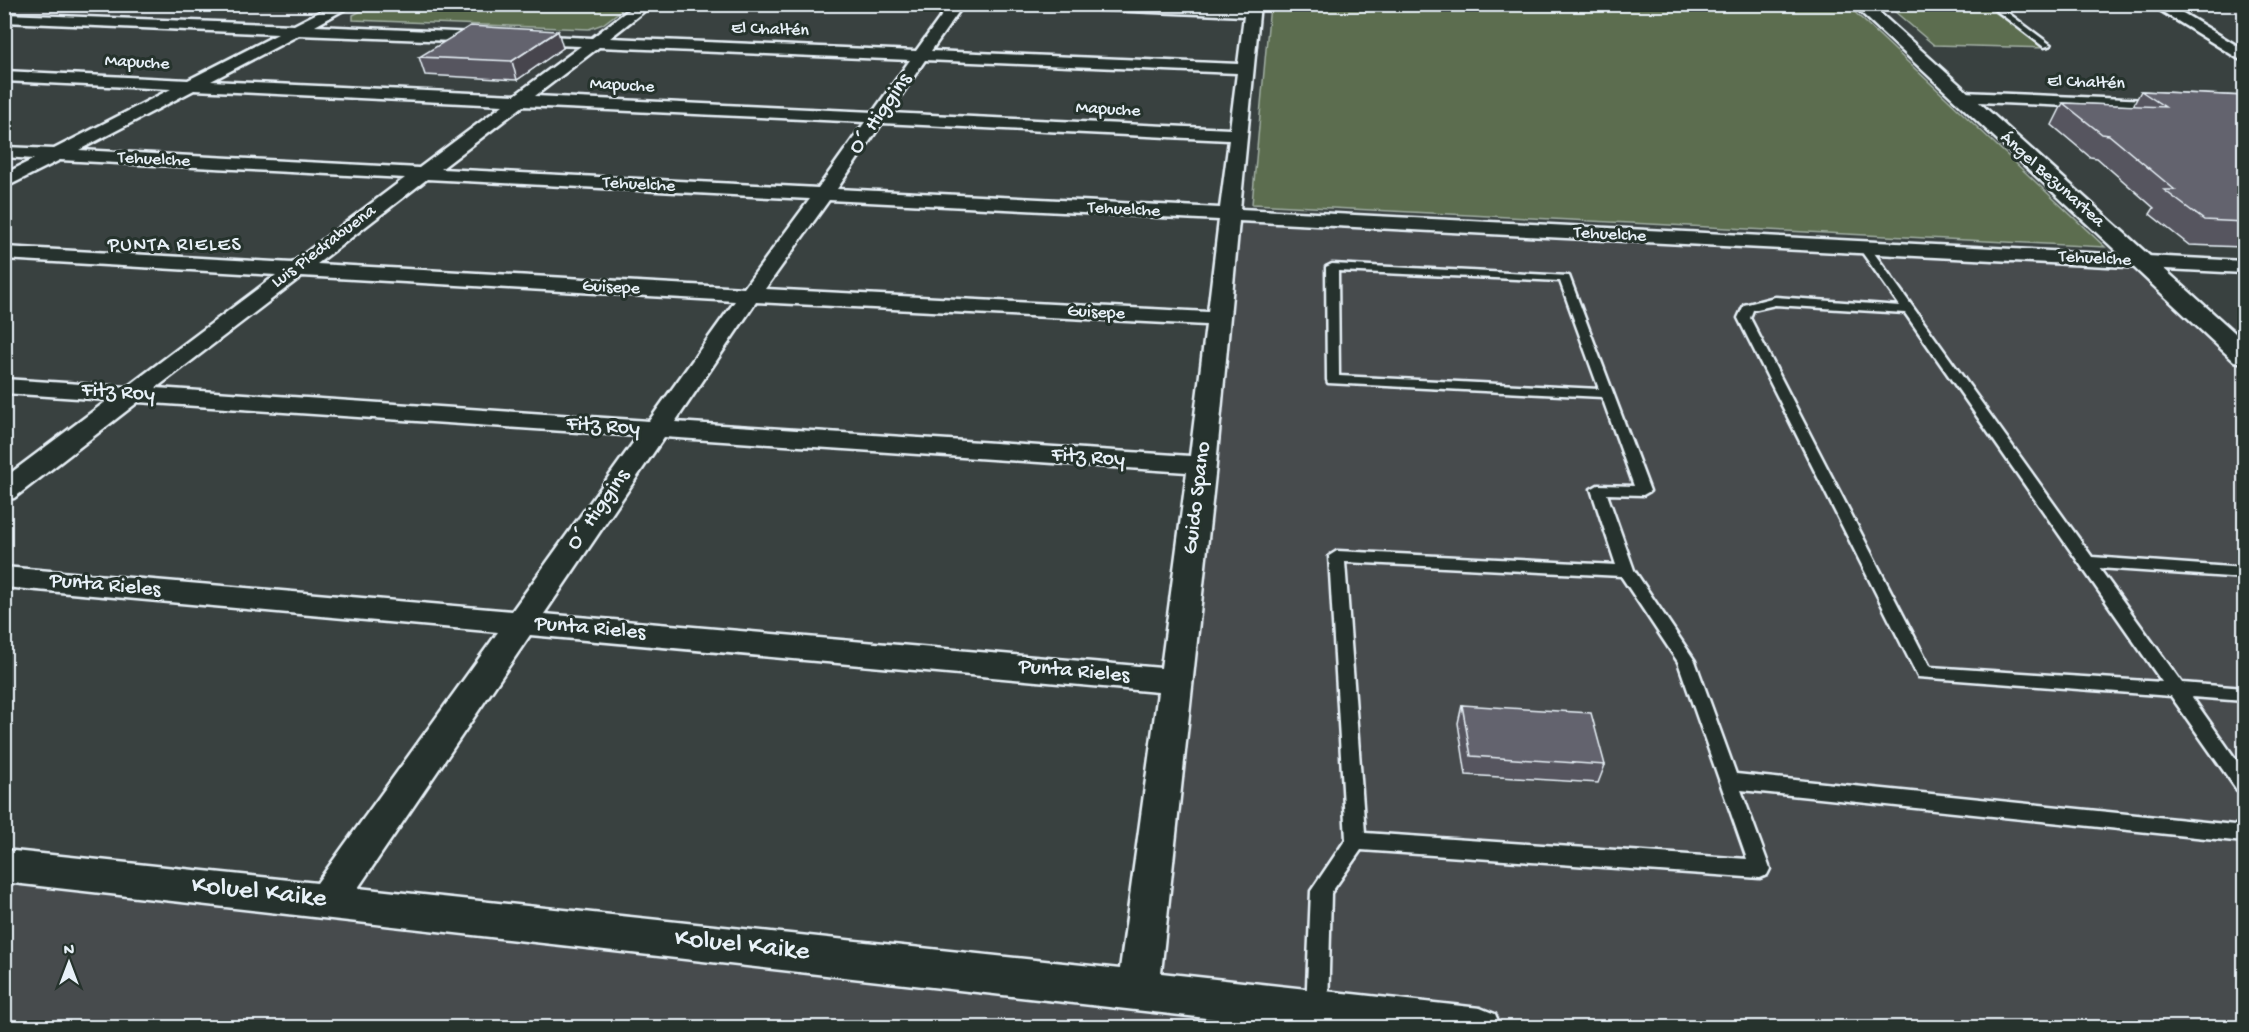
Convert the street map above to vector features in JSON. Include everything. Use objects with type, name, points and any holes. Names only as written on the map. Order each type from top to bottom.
[{"type":"street","points":[[7,19],[47,4]]},
{"type":"street","points":[[4,182],[347,4]]},
{"type":"street","name":"Luis Piedrabuena","points":[[4,492],[646,4]]},
{"type":"street","name":"O´ Higgins","points":[[328,900],[655,430],[957,4]]},
{"type":"street","points":[[1060,4],[1253,8]]},
{"type":"street","name":"Ángel Bezunartea","points":[[1860,4],[2244,356]]},
{"type":"street","points":[[2157,4],[2244,56]]},
{"type":"street","name":"Guido Spano","points":[[1138,991],[1202,465],[1253,8]]},
{"type":"street","name":"El Chaltén","points":[[7,19],[1246,69]]},
{"type":"street","name":"Mapuche","points":[[4,76],[1238,135]]},
{"type":"street","name":"El Chaltén","points":[[1962,98],[2244,109]]},
{"type":"street","name":"Tehuelche","points":[[4,152],[2244,267]]},
{"type":"street","name":"Guisepe","points":[[4,253],[1218,319]]},
{"type":"street","name":"Fitz Roy","points":[[4,386],[1202,465]]},
{"type":"street","name":"Punta Rieles","points":[[4,577],[1174,681]]},
{"type":"street","name":"Koluel Kaike","points":[[4,866],[1480,1028]]},
{"type":"lane","points":[[1990,4],[2047,45]]},
{"type":"lane","points":[[1864,248],[2244,785]]},
{"type":"lane","points":[[1356,841],[1760,869],[1686,661],[1626,571],[1598,489],[1643,491],[1607,393],[1564,278],[1332,267],[1333,380],[1607,393]]},
{"type":"lane","points":[[1907,310],[1775,301],[1748,308],[1744,318],[1924,673],[2244,694]]},
{"type":"lane","points":[[1317,1010],[1321,891],[1356,841],[1337,556],[1626,571]]},
{"type":"lane","points":[[2087,562],[2244,573]]},
{"type":"lane","points":[[1729,781],[2244,834]]},
{"type":"shaded area","points":[[1229,216],[2142,261],[2244,355],[2244,1027],[5,1028],[5,866],[1138,990]]},
{"type":"green space","points":[[373,5],[628,5],[603,24],[589,29],[353,20],[353,15]]},
{"type":"green space","points":[[1270,5],[1847,5],[2105,247],[1252,204]]},
{"type":"green space","points":[[1887,5],[1984,5],[2047,48],[1934,45]]},
{"type":"building","points":[[470,26],[558,31],[512,61],[419,57]]},
{"type":"building","points":[[2141,91],[2244,96],[2244,222],[2204,220],[2164,190],[2175,190],[2109,135],[2102,134],[2063,103],[2165,107]]},
{"type":"building","points":[[1462,705],[1591,713],[1605,765],[1471,756]]},
{"type":"district","name":"PUNTA RIELES","points":[[175,246]]}]
